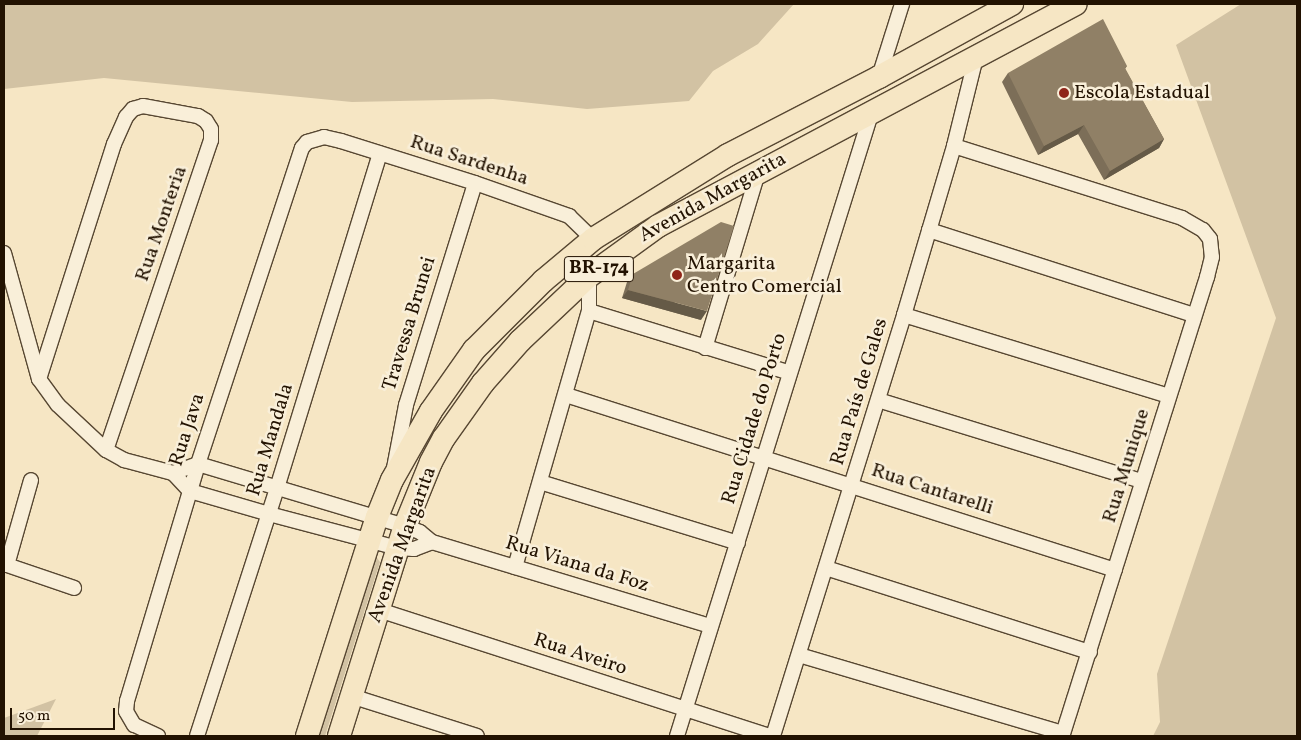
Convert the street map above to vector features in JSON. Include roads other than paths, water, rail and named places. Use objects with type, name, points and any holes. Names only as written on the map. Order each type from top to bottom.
[{"type":"main road","name":"Avenida Margarita","points":[[307,736],[377,517],[392,480],[431,411],[474,350],[543,282],[593,239],[728,155],[879,76],[994,9],[1012,4]]},
{"type":"main road","name":"Avenida Margarita","points":[[339,736],[405,526],[431,462],[444,438],[483,383],[520,341],[589,276],[658,226],[1076,4]]},
{"type":"street","points":[[879,76],[902,4]]},
{"type":"street","name":"Rua País de Gales","points":[[773,736],[800,655],[904,315],[954,146],[976,57]]},
{"type":"street","name":"Rua Monteria","points":[[39,379],[114,144],[126,117],[133,109],[143,106],[198,116],[206,121],[211,129],[211,140],[106,450]]},
{"type":"street","name":"Rua Cidade do Porto","points":[[677,736],[738,542],[762,458],[871,114]]},
{"type":"street","name":"Rua Sardenha","points":[[324,136],[475,183],[568,216],[593,239]]},
{"type":"street","name":"Rua Java","points":[[158,736],[134,725],[126,711],[127,701],[198,464],[302,148],[307,142],[324,136]]},
{"type":"street","name":"Rua Munique","points":[[954,146],[1182,218],[1203,230],[1210,239],[1212,257],[1090,652],[1062,735]]},
{"type":"street","name":"Rua Mandala","points":[[197,736],[278,488],[380,154]]},
{"type":"street","points":[[705,348],[758,172]]},
{"type":"street","name":"Travessa Brunei","points":[[392,480],[406,405],[475,183]]},
{"type":"street","points":[[929,230],[1194,315]]},
{"type":"street","points":[[4,253],[39,379],[58,405],[106,450],[124,460],[173,474],[190,491],[269,514],[398,548],[414,549],[432,542]]},
{"type":"street","points":[[515,567],[589,311],[589,276]]},
{"type":"street","points":[[589,311],[705,348],[790,372]]},
{"type":"street","points":[[904,315],[1169,396]]},
{"type":"street","name":"Rua Cantarelli","points":[[566,395],[1115,570]]},
{"type":"street","points":[[878,400],[1142,481]]},
{"type":"street","points":[[173,474],[198,464]]},
{"type":"street","name":"Rua Viana da Foz","points":[[198,464],[405,526],[420,532],[432,542],[711,626]]},
{"type":"street","points":[[31,480],[5,564],[74,588]]},
{"type":"street","points":[[540,482],[738,542]]},
{"type":"street","points":[[826,568],[1090,652]]},
{"type":"street","name":"Rua Aveiro","points":[[379,610],[769,736]]},
{"type":"street","points":[[800,655],[1062,735]]},
{"type":"street","points":[[351,696],[477,736]]},
{"type":"place","name":"Escola Estadual","points":[[1064,93]]},
{"type":"place","name":"Margarita Centro Comercial","points":[[677,275]]}]
